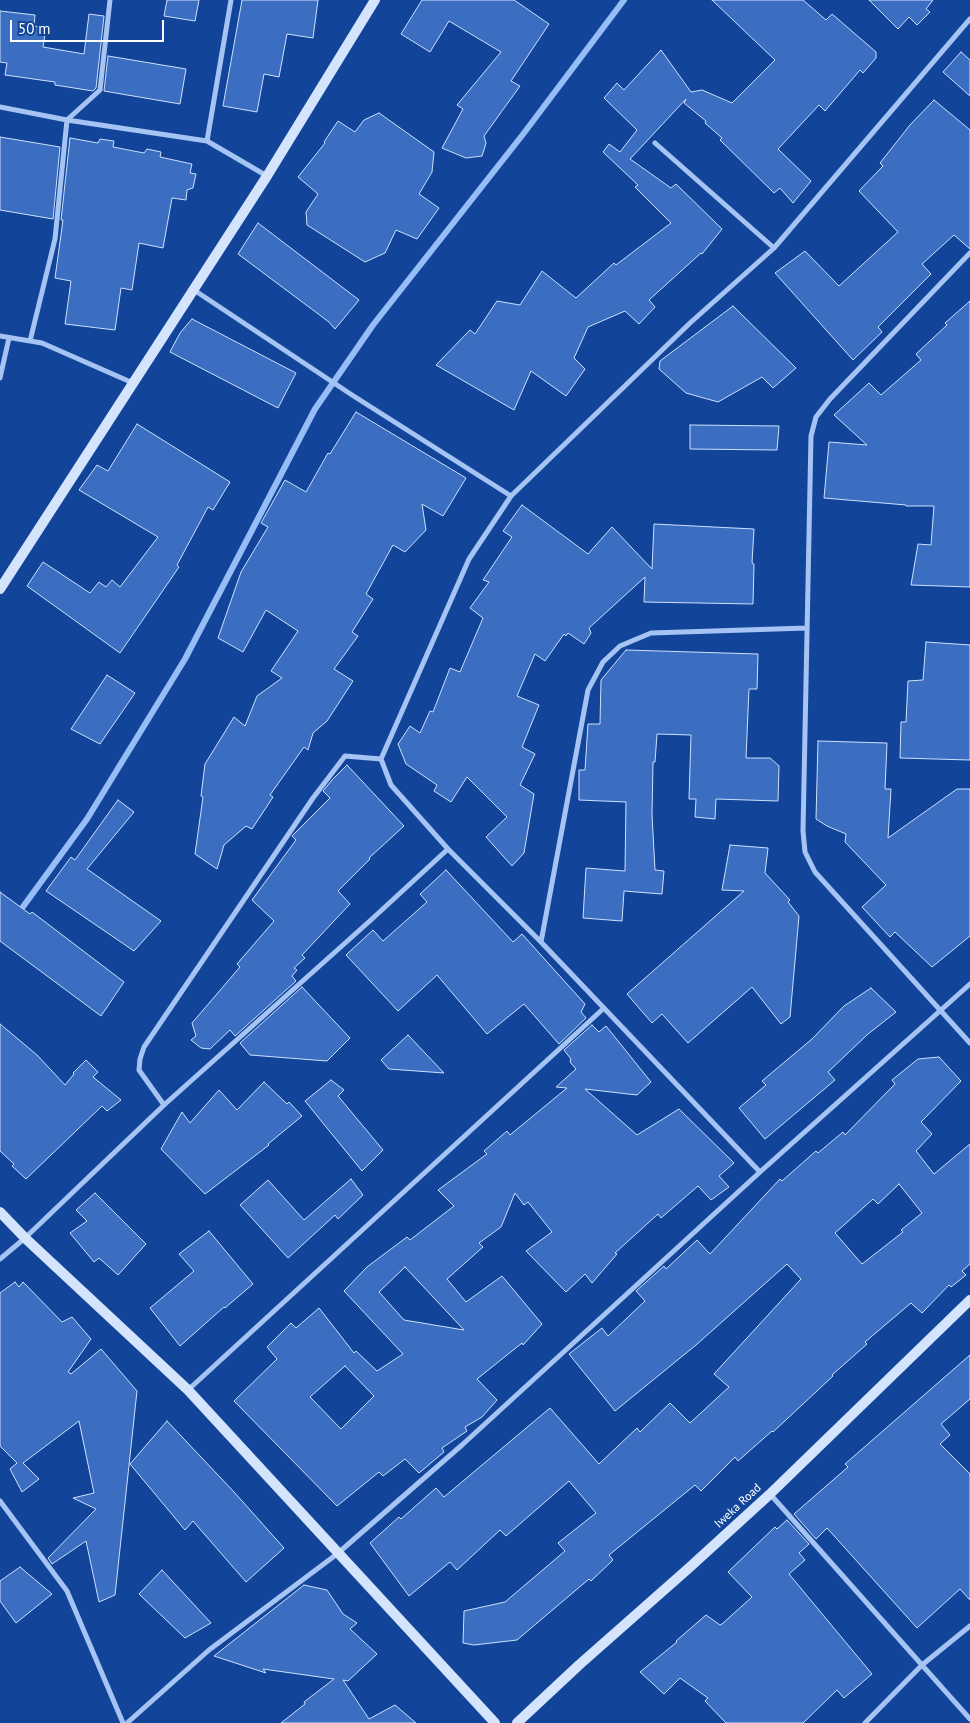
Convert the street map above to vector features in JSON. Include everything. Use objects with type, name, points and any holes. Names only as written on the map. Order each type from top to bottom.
[{"type":"street","points":[[30,342],[55,239],[67,120],[100,90],[110,0]]},
{"type":"street","points":[[206,141],[231,0]]},
{"type":"street","points":[[1,586],[267,176],[375,0]]},
{"type":"street","points":[[760,1172],[542,942],[448,849],[391,785],[381,759],[469,558],[511,496],[690,323],[774,248],[939,58],[970,19]]},
{"type":"street","points":[[0,107],[67,120],[206,141],[267,176]]},
{"type":"street","points":[[655,143],[774,248]]},
{"type":"street","points":[[970,253],[830,399],[816,417],[812,436],[803,831],[805,852],[814,872],[970,1043]]},
{"type":"street","points":[[194,290],[352,395],[511,496]]},
{"type":"street","points":[[0,336],[42,343],[133,383]]},
{"type":"street","points":[[0,378],[9,338]]},
{"type":"street","points":[[542,942],[588,690],[603,662],[620,646],[651,633],[807,628]]},
{"type":"street","points":[[164,1105],[139,1070],[140,1058],[144,1047],[313,798],[345,756],[381,759]]},
{"type":"street","points":[[0,1259],[25,1238],[164,1105],[448,849]]},
{"type":"street","points":[[128,1723],[208,1650],[338,1554],[462,1445],[760,1172],[970,984]]},
{"type":"street","points":[[188,1390],[604,1008]]},
{"type":"street","points":[[0,1212],[25,1238],[188,1390],[495,1723]]},
{"type":"street","name":"Iweka Road","points":[[517,1723],[770,1494],[970,1300]]},
{"type":"street","points":[[770,1494],[970,1719]]},
{"type":"street","points":[[0,1501],[67,1591],[122,1723]]},
{"type":"street","points":[[865,1723],[922,1666],[970,1626]]},
{"type":"building","points":[[167,0],[199,0],[195,21],[164,16]]},
{"type":"building","points":[[242,0],[318,0],[313,38],[287,34],[279,77],[264,74],[257,112],[223,106]]},
{"type":"building","points":[[422,0],[514,0],[549,24],[511,81],[520,86],[484,136],[486,143],[482,156],[466,158],[442,148],[463,109],[457,105],[501,52],[449,21],[430,52],[401,34]]},
{"type":"building","points":[[712,0],[803,0],[826,20],[832,14],[876,52],[876,58],[863,73],[860,70],[825,111],[819,105],[778,149],[811,181],[793,203],[780,188],[774,193],[720,140],[722,138],[705,123],[706,121],[684,103],[686,99],[630,159],[671,188],[676,184],[722,229],[702,254],[649,300],[655,307],[639,324],[625,311],[588,327],[574,358],[585,369],[566,396],[531,371],[514,410],[436,365],[470,330],[475,334],[497,301],[520,305],[542,271],[576,298],[614,263],[616,265],[671,223],[635,187],[638,185],[603,152],[609,144],[620,152],[637,130],[604,98],[617,83],[624,90],[661,50],[691,92],[702,90],[732,103],[775,60]]},
{"type":"building","points":[[869,0],[933,0],[926,9],[930,12],[917,25],[909,17],[898,29]]},
{"type":"building","points":[[0,11],[35,15],[34,26],[46,28],[43,47],[84,54],[89,14],[104,16],[96,88],[93,91],[55,85],[55,82],[5,75],[7,63],[0,62]]},
{"type":"building","points":[[961,52],[970,60],[970,96],[943,72]]},
{"type":"building","points":[[108,56],[186,69],[180,104],[104,91]]},
{"type":"building","points":[[934,100],[970,130],[970,249],[954,235],[922,264],[931,274],[878,327],[882,332],[853,360],[775,273],[805,251],[839,286],[898,232],[859,191],[883,166],[880,163],[910,125]]},
{"type":"building","points":[[379,113],[434,152],[432,172],[419,194],[439,208],[417,239],[396,230],[385,253],[365,262],[307,225],[306,212],[318,194],[298,177],[325,143],[338,121],[355,132],[364,120]]},
{"type":"building","points":[[0,137],[60,147],[53,219],[0,210]]},
{"type":"building","points":[[70,138],[98,143],[100,139],[114,141],[113,147],[144,153],[147,149],[161,152],[160,157],[192,164],[190,173],[196,174],[193,188],[187,190],[186,200],[172,198],[163,248],[139,243],[132,290],[121,288],[115,330],[65,324],[71,281],[55,278],[63,220],[61,220]]},
{"type":"building","points":[[258,223],[359,300],[335,329],[329,322],[238,254]]},
{"type":"building","points":[[970,301],[970,587],[911,585],[918,544],[931,545],[934,506],[906,506],[824,498],[829,442],[867,445],[834,415],[869,383],[881,395],[921,360],[916,354],[947,325],[945,323]]},
{"type":"building","points":[[733,306],[796,368],[773,388],[762,377],[718,402],[686,393],[659,369],[660,361]]},
{"type":"building","points":[[192,319],[296,373],[278,408],[170,352],[180,333]]},
{"type":"building","points":[[356,412],[466,478],[443,516],[422,504],[426,530],[405,552],[393,545],[366,594],[373,599],[352,632],[358,636],[334,669],[353,681],[327,721],[313,733],[308,750],[304,747],[270,795],[273,797],[252,829],[246,826],[224,845],[217,869],[195,854],[203,797],[201,796],[205,764],[234,717],[245,726],[257,696],[282,678],[271,671],[298,631],[266,610],[243,652],[218,638],[241,572],[268,527],[261,523],[285,480],[306,492],[328,453],[330,454]]},
{"type":"building","points":[[137,424],[230,482],[213,510],[208,507],[177,565],[179,567],[120,653],[27,586],[43,562],[90,593],[99,582],[106,587],[112,580],[120,587],[158,537],[79,490],[97,465],[108,471]]},
{"type":"building","points":[[690,425],[779,426],[777,450],[690,449]]},
{"type":"building","points":[[522,505],[588,554],[612,527],[652,569],[654,524],[754,529],[752,563],[754,564],[753,604],[644,602],[645,577],[589,628],[591,633],[584,644],[568,633],[566,636],[564,634],[545,661],[535,654],[517,696],[539,705],[522,747],[535,754],[520,785],[534,794],[524,853],[512,866],[486,837],[507,817],[467,777],[451,802],[434,791],[437,785],[406,764],[398,744],[410,726],[420,733],[430,711],[433,712],[450,668],[460,672],[483,618],[470,608],[489,582],[483,580],[512,537],[503,531]]},
{"type":"building","points":[[926,642],[970,645],[970,760],[900,758],[901,722],[906,722],[908,681],[923,680]]},
{"type":"building","points":[[626,650],[758,654],[757,689],[749,689],[746,758],[770,758],[779,766],[778,801],[716,799],[715,819],[695,817],[696,799],[689,799],[691,735],[657,734],[655,762],[653,762],[652,815],[655,870],[664,871],[662,894],[624,891],[622,921],[583,918],[586,868],[625,871],[626,802],[579,800],[579,770],[585,770],[588,724],[600,724],[601,680]]},
{"type":"building","points":[[107,675],[135,693],[100,744],[71,729]]},
{"type":"building","points":[[818,741],[887,743],[885,789],[891,789],[888,838],[957,789],[970,789],[970,936],[932,967],[895,932],[890,937],[862,907],[886,885],[845,842],[846,834],[816,819]]},
{"type":"building","points":[[347,765],[404,826],[369,858],[338,891],[350,904],[302,955],[305,958],[294,968],[297,970],[292,976],[296,981],[235,1036],[230,1030],[210,1049],[201,1048],[191,1040],[196,1036],[192,1023],[240,967],[237,964],[274,921],[252,900],[296,840],[292,836],[330,798],[323,791]]},
{"type":"building","points":[[118,800],[134,812],[87,869],[161,921],[134,951],[46,891],[71,857],[75,860]]},
{"type":"building","points":[[730,845],[768,848],[765,873],[790,900],[788,902],[799,916],[790,1017],[781,1024],[752,987],[688,1043],[662,1014],[652,1023],[627,994],[744,891],[722,890]]},
{"type":"building","points":[[446,870],[513,942],[522,934],[585,1004],[581,1012],[586,1018],[559,1044],[524,1004],[487,1034],[437,975],[398,1011],[346,955],[373,930],[383,941],[427,902],[420,894]]},
{"type":"building","points":[[0,892],[30,914],[32,912],[124,982],[101,1016],[0,941]]},
{"type":"building","points":[[302,987],[350,1038],[327,1061],[250,1055],[240,1043]]},
{"type":"building","points":[[871,988],[896,1012],[868,1034],[828,1072],[835,1080],[765,1139],[739,1108],[766,1085],[762,1081],[812,1039],[844,1006]]},
{"type":"building","points":[[0,1024],[37,1055],[65,1085],[73,1073],[86,1060],[98,1072],[93,1077],[121,1100],[107,1111],[102,1106],[26,1179],[0,1151]]},
{"type":"building","points":[[592,1025],[599,1032],[606,1026],[651,1082],[637,1095],[585,1089],[637,1135],[679,1109],[734,1163],[719,1176],[729,1187],[711,1200],[698,1186],[661,1218],[658,1214],[615,1253],[617,1254],[592,1283],[585,1274],[566,1292],[526,1251],[552,1232],[528,1202],[524,1205],[515,1193],[501,1227],[479,1243],[483,1247],[447,1279],[466,1302],[502,1276],[542,1324],[523,1345],[522,1343],[477,1379],[497,1400],[482,1417],[465,1427],[467,1431],[442,1448],[444,1452],[419,1473],[405,1459],[383,1476],[379,1472],[337,1506],[234,1401],[277,1359],[267,1347],[291,1323],[296,1328],[319,1308],[354,1353],[356,1351],[377,1371],[403,1354],[344,1291],[367,1267],[407,1237],[410,1240],[454,1206],[438,1190],[487,1154],[484,1151],[507,1131],[510,1135],[567,1088],[556,1087],[576,1069],[564,1050]],"holes":[[[405,1267],[464,1330],[404,1320],[379,1292]],[[345,1366],[374,1396],[341,1429],[310,1397]]]},
{"type":"building","points":[[408,1035],[444,1073],[389,1069],[381,1060]]},
{"type":"building","points":[[939,1057],[961,1081],[921,1122],[932,1134],[916,1151],[934,1174],[970,1144],[970,1264],[962,1271],[966,1275],[951,1287],[949,1285],[922,1313],[911,1303],[865,1342],[867,1344],[773,1432],[738,1461],[735,1457],[701,1491],[695,1485],[609,1555],[613,1560],[591,1581],[589,1579],[517,1640],[474,1645],[463,1643],[464,1611],[505,1602],[565,1551],[558,1543],[596,1513],[569,1481],[506,1536],[500,1530],[457,1570],[450,1562],[409,1596],[370,1543],[436,1488],[444,1497],[550,1408],[599,1464],[637,1428],[640,1432],[670,1403],[690,1423],[729,1387],[714,1374],[801,1279],[787,1264],[696,1345],[615,1411],[569,1354],[602,1328],[608,1336],[645,1301],[636,1291],[664,1266],[666,1269],[697,1240],[710,1254],[780,1179],[782,1181],[816,1151],[818,1153],[843,1132],[845,1135],[895,1084],[892,1080],[918,1059]],"holes":[[[899,1184],[922,1213],[901,1230],[903,1232],[862,1264],[835,1233],[873,1199],[878,1204]]]},
{"type":"building","points":[[331,1080],[344,1090],[338,1096],[383,1150],[362,1171],[305,1101]]},
{"type":"building","points":[[264,1082],[287,1104],[289,1102],[302,1116],[269,1145],[205,1194],[161,1149],[182,1112],[190,1123],[219,1090],[237,1110]]},
{"type":"building","points":[[351,1179],[363,1195],[338,1219],[335,1215],[288,1258],[240,1205],[268,1180],[304,1220]]},
{"type":"building","points":[[95,1193],[146,1244],[118,1275],[99,1258],[94,1262],[70,1233],[87,1221],[76,1210]]},
{"type":"building","points":[[209,1231],[253,1284],[180,1346],[150,1308],[194,1271],[179,1254]]},
{"type":"building","points":[[15,1282],[19,1287],[23,1282],[62,1322],[72,1317],[91,1339],[68,1372],[71,1374],[101,1349],[137,1391],[115,1595],[99,1602],[86,1541],[52,1564],[48,1558],[96,1509],[73,1498],[94,1493],[79,1421],[23,1463],[39,1479],[22,1492],[10,1469],[17,1463],[0,1446],[0,1293]]},
{"type":"building","points":[[970,1355],[970,1399],[941,1424],[950,1435],[940,1444],[970,1474],[970,1600],[960,1589],[917,1628],[827,1528],[816,1539],[794,1514],[848,1467],[845,1464]]},
{"type":"building","points":[[167,1421],[284,1548],[246,1582],[193,1521],[185,1530],[130,1464]]},
{"type":"building","points":[[787,1520],[809,1544],[799,1553],[805,1560],[789,1574],[872,1674],[844,1698],[837,1690],[803,1723],[726,1723],[705,1701],[708,1698],[680,1678],[664,1694],[640,1672],[706,1615],[720,1625],[752,1597],[728,1572],[775,1527],[777,1529]]},
{"type":"building","points":[[20,1567],[52,1594],[16,1623],[0,1601],[0,1581]]},
{"type":"building","points":[[162,1570],[211,1623],[185,1638],[139,1594]]},
{"type":"building","points":[[304,1585],[327,1590],[343,1614],[357,1623],[350,1629],[377,1654],[348,1681],[343,1680],[369,1719],[395,1705],[416,1723],[281,1723],[334,1679],[263,1669],[266,1673],[214,1656]]},
{"type":"waterway","points":[[17,915],[87,819],[185,659],[315,409],[373,325],[524,133],[624,0]]}]
